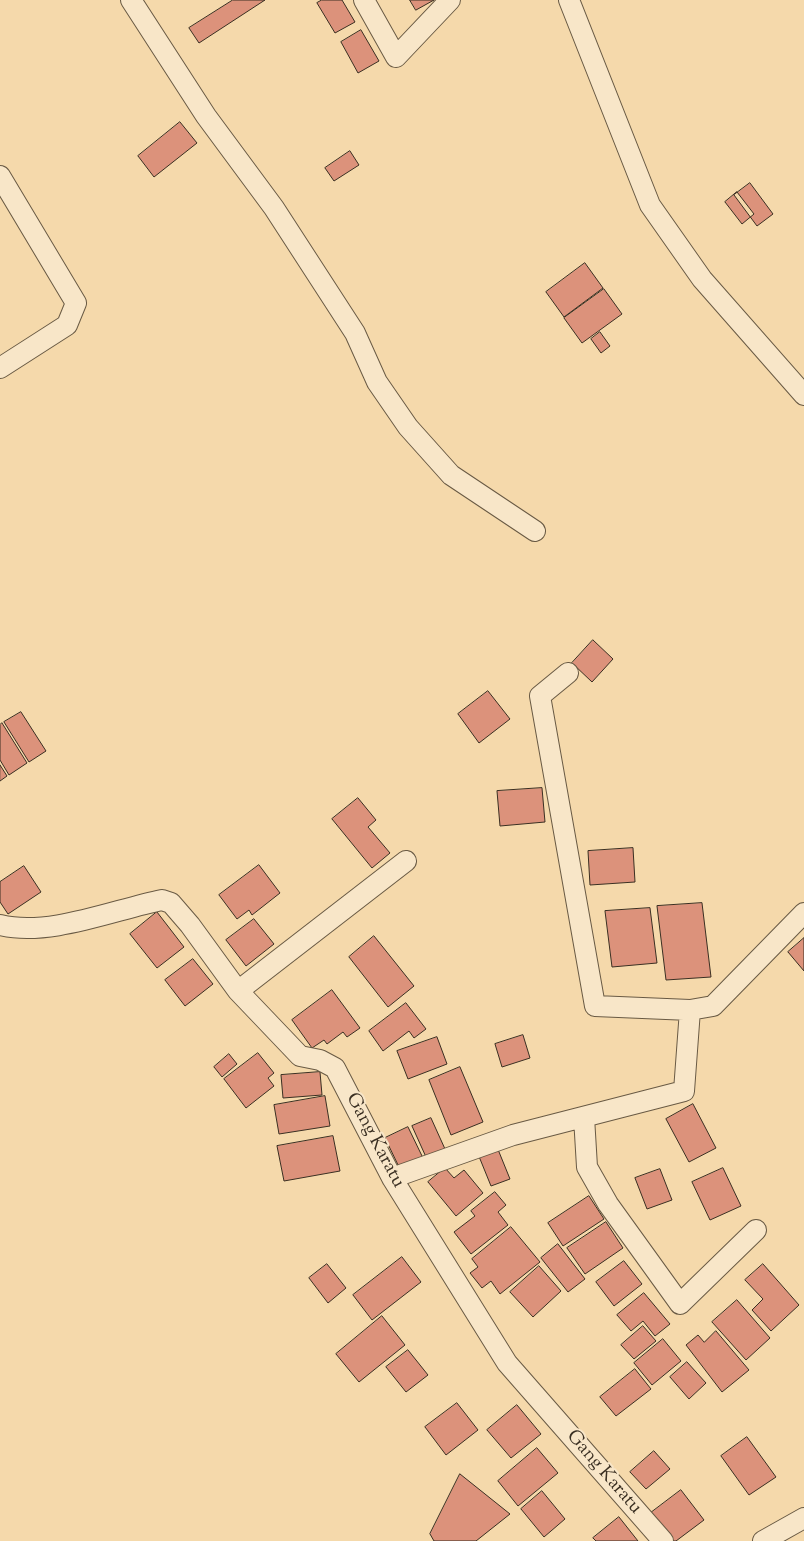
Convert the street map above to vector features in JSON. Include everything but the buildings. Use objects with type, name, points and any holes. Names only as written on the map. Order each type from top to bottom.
[{"type":"street","points":[[131,0],[206,116],[274,208],[355,332],[377,382],[408,427],[451,475],[535,531]]},
{"type":"street","points":[[364,0],[396,57],[450,0]]},
{"type":"street","points":[[569,0],[650,204],[702,279],[804,395]]},
{"type":"street","points":[[0,176],[76,303],[67,325],[0,368]]},
{"type":"street","points":[[568,673],[540,696],[595,1006],[690,1010],[713,1006],[804,913]]},
{"type":"street","points":[[238,991],[406,861]]},
{"type":"street","name":"Gang Karatu","points":[[0,925],[13,928],[59,925],[162,900],[171,903],[190,925],[238,991],[300,1056],[320,1060],[335,1068],[392,1178],[507,1364],[663,1541]]},
{"type":"street","points":[[392,1178],[513,1135],[684,1091],[690,1010]]},
{"type":"street","points":[[584,1117],[587,1167],[608,1204],[680,1304],[756,1230]]},
{"type":"street","points":[[763,1541],[804,1518]]}]
